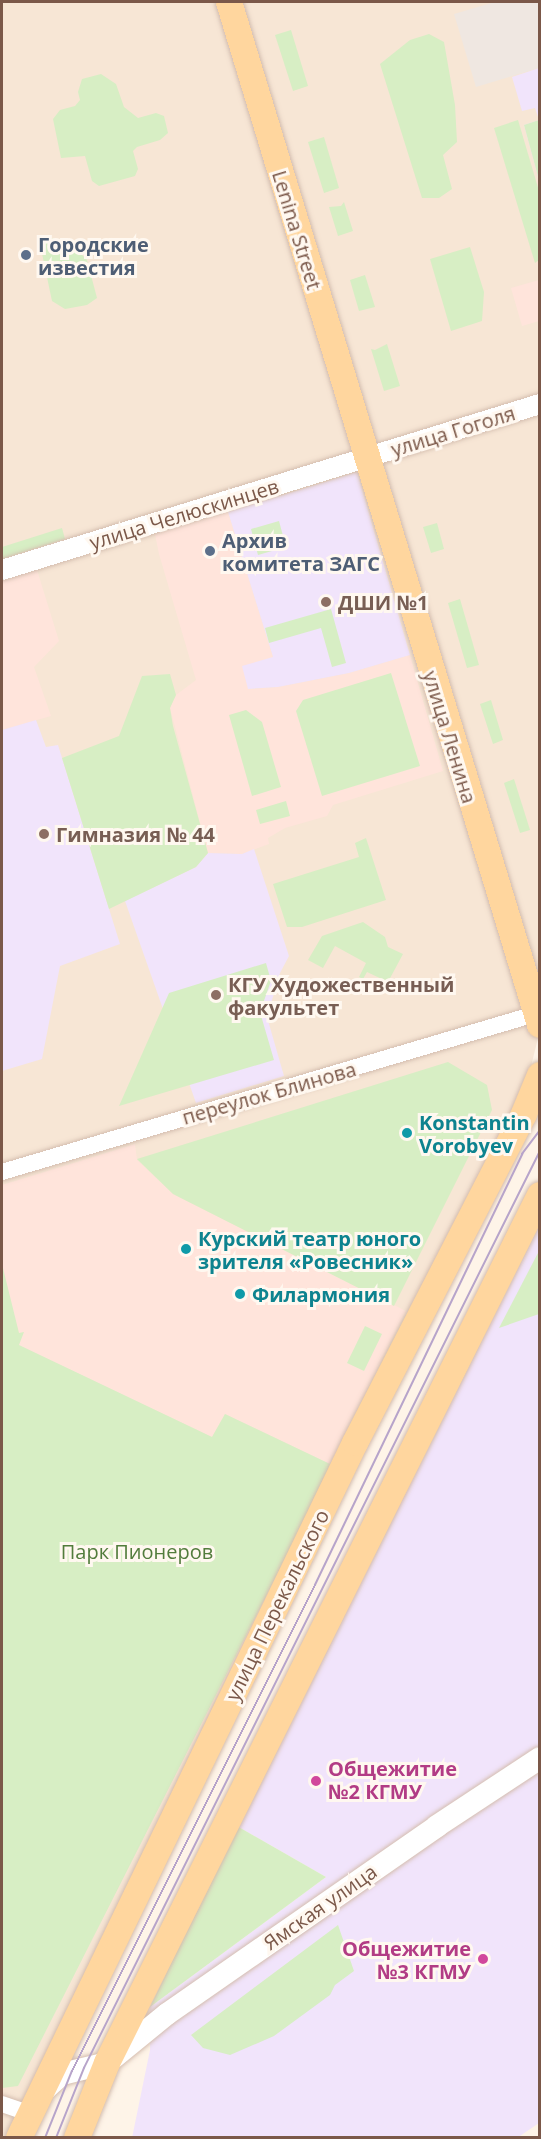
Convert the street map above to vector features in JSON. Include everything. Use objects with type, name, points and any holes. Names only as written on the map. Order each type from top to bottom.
[{"type":"main road","name":"Lenina Street","points":[[229,2],[366,458]]},
{"type":"main road","name":"улица Ленина","points":[[366,458],[538,1020]]},
{"type":"main road","name":"улица Перекальского","points":[[19,2138],[28,2113],[356,1443],[515,1131],[540,1075]]},
{"type":"main road","points":[[515,1131],[540,1101]]},
{"type":"main road","points":[[77,2138],[106,2063],[540,1195]]},
{"type":"main road","name":"Ямская улица","points":[[106,2063],[167,2014],[412,1843],[540,1758]]},
{"type":"main road","points":[[28,2113],[38,2096],[62,2074],[106,2063]]},
{"type":"street","name":"улица Гоголя","points":[[366,458],[540,404]]},
{"type":"street","name":"улица Челюскинцев","points":[[2,570],[366,458]]},
{"type":"street","name":"переулок Блинова","points":[[2,1172],[538,1020]]},
{"type":"street","points":[[2,2104],[28,2113]]},
{"type":"shaded area","points":[[2,2],[539,2],[540,1030],[515,1131],[19,2137],[2,2138]]},
{"type":"shaded area","points":[[495,2],[539,2],[539,68],[476,87],[454,14]]},
{"type":"shaded area","points":[[539,68],[539,120],[535,108],[522,111],[512,77]]},
{"type":"shaded area","points":[[539,120],[539,180],[524,125]]},
{"type":"shaded area","points":[[539,280],[539,321],[522,326],[511,288]]},
{"type":"shaded area","name":"ДШИ №1","points":[[357,472],[410,655],[349,673],[278,687],[248,689],[242,666],[273,657],[228,512]]},
{"type":"shaded area","points":[[228,512],[273,657],[249,689],[278,687],[349,673],[410,655],[443,771],[333,805],[327,816],[285,828],[268,838],[269,844],[242,854],[208,853],[170,708],[176,695],[196,680],[155,534]]},
{"type":"shaded area","points":[[37,570],[59,641],[34,667],[51,716],[2,730],[2,581]]},
{"type":"shaded area","name":"Гимназия № 44","points":[[36,720],[46,747],[58,745],[120,944],[60,966],[42,1059],[2,1071],[2,730]]},
{"type":"shaded area","name":"КГУ Художественный факультет","points":[[254,849],[289,956],[280,973],[267,1017],[284,1076],[196,1103],[125,901],[196,867],[208,853],[242,854]]},
{"type":"shaded area","points":[[135,1144],[137,1160],[173,1194],[406,1311],[330,1464],[225,1414],[212,1437],[18,1345],[2,1327],[2,1185]]},
{"type":"shaded area","points":[[539,1226],[539,2123],[517,2138],[132,2138],[150,2050],[150,2007],[326,1877],[237,1826]]},
{"type":"green space","points":[[291,30],[308,86],[293,91],[275,35]]},
{"type":"green space","points":[[429,34],[444,42],[455,105],[457,142],[443,155],[452,189],[439,198],[422,198],[380,64],[410,40]]},
{"type":"green space","points":[[101,74],[116,84],[124,107],[138,118],[156,113],[164,116],[168,133],[160,140],[137,147],[133,151],[138,169],[135,176],[99,186],[92,181],[85,156],[61,158],[53,119],[60,110],[75,106],[80,100],[78,92],[82,79]]},
{"type":"green space","points":[[518,120],[539,191],[539,260],[535,263],[494,128]]},
{"type":"green space","points":[[539,120],[539,180],[524,125]]},
{"type":"green space","points":[[324,137],[339,188],[324,193],[308,142]]},
{"type":"green space","points":[[344,202],[353,231],[338,236],[329,207],[341,206]]},
{"type":"green space","points":[[49,238],[69,241],[87,260],[97,298],[87,305],[65,309],[52,301],[40,244]]},
{"type":"green space","points":[[470,247],[484,292],[482,321],[451,331],[430,259]]},
{"type":"green space","points":[[365,275],[375,307],[359,311],[350,280]]},
{"type":"green space","points":[[387,344],[400,386],[384,391],[371,349],[375,350]]},
{"type":"green space","points":[[279,521],[286,547],[258,555],[251,529]]},
{"type":"green space","points":[[437,523],[444,549],[431,553],[423,527]]},
{"type":"green space","points":[[62,528],[65,539],[2,559],[2,547]]},
{"type":"green space","points":[[460,599],[479,665],[467,668],[448,603]]},
{"type":"green space","points":[[331,609],[346,663],[332,667],[321,628],[269,643],[265,628]]},
{"type":"green space","points":[[391,673],[420,766],[322,796],[296,711],[303,700]]},
{"type":"green space","points":[[170,674],[176,695],[170,708],[173,726],[208,853],[196,867],[109,909],[62,758],[119,736],[142,676]]},
{"type":"green space","points":[[491,700],[503,740],[493,744],[480,704]]},
{"type":"green space","points":[[246,710],[262,722],[281,787],[252,796],[229,715]]},
{"type":"green space","points":[[514,779],[530,830],[520,833],[504,783]]},
{"type":"green space","points":[[286,801],[290,816],[260,824],[256,810]]},
{"type":"green space","points":[[366,838],[386,900],[302,927],[287,927],[273,884],[359,857],[355,843]]},
{"type":"green space","points":[[363,922],[385,937],[388,947],[403,954],[388,982],[367,972],[363,979],[359,977],[366,963],[335,946],[323,968],[308,960],[322,936]]},
{"type":"green space","points":[[266,963],[271,981],[260,1012],[274,1060],[119,1106],[169,993]]},
{"type":"green space","points":[[448,1062],[487,1085],[492,1110],[394,1306],[173,1194],[137,1159]]},
{"type":"green space","points":[[539,1251],[539,1314],[499,1328]]},
{"type":"green space","name":"Парк Пионеров","points":[[2,1264],[19,1333],[24,1332],[19,1345],[212,1437],[225,1414],[330,1464],[329,1472],[18,2086],[2,2088]]},
{"type":"green space","points":[[365,1326],[382,1334],[364,1371],[347,1363]]},
{"type":"green space","points":[[237,1826],[326,1877],[150,2007]]},
{"type":"green space","points":[[338,1925],[354,1971],[335,1985],[330,1995],[274,2036],[230,2055],[203,2048],[191,2035]]},
{"type":"tram line","points":[[45,2138],[72,2071],[315,1585],[522,1154],[540,1130]]},
{"type":"tram line","points":[[56,2138],[84,2068],[540,1151]]},
{"type":"place","name":"Городские известия","points":[[26,255]]},
{"type":"place","name":"Архив комитета ЗАГС","points":[[210,551]]},
{"type":"place","name":"ДШИ №1","points":[[326,602]]},
{"type":"place","name":"Гимназия № 44","points":[[44,834]]},
{"type":"place","name":"КГУ Художественный факультет","points":[[216,995]]},
{"type":"place","name":"Konstantin Vorobyev","points":[[407,1133]]},
{"type":"place","name":"Курский театр юного зрителя «Ровесник»","points":[[186,1249]]},
{"type":"place","name":"Филармония","points":[[240,1294]]},
{"type":"place","name":"Общежитие №2 КГМУ","points":[[316,1781]]},
{"type":"place","name":"Общежитие №3 КГМУ","points":[[483,1959]]}]
